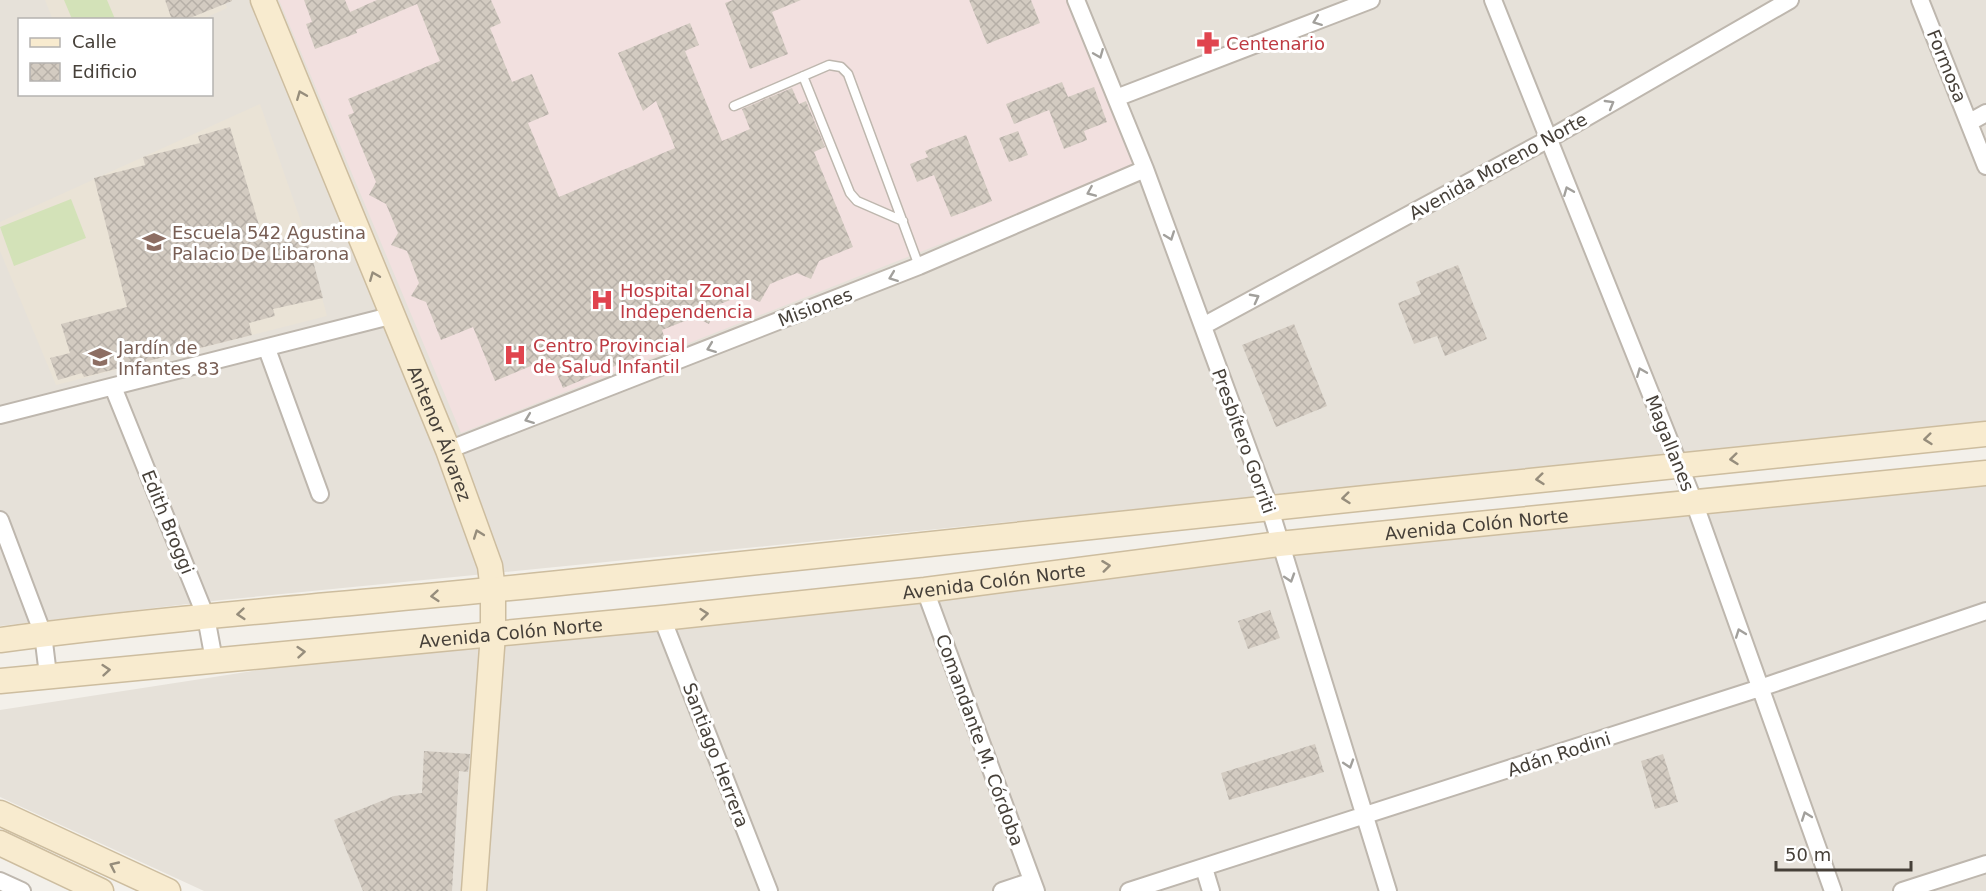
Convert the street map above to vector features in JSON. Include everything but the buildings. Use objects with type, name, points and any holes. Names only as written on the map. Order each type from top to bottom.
[{"type":"main road","name":"Antenor Álvarez","points":[[263,0],[390,316],[448,450],[490,566],[493,591],[492,634],[474,891]]},
{"type":"main road","points":[[0,640],[206,617],[493,591],[1269,506],[1986,434]]},
{"type":"main road","name":"Avenida Colón Norte","points":[[0,681],[663,618],[925,590],[1279,544],[1986,472]]},
{"type":"main road","points":[[0,813],[168,891]]},
{"type":"main road","points":[[0,843],[101,891]]},
{"type":"street","name":"Presbítero Gorriti","points":[[1077,0],[1145,169],[1269,506],[1388,891]]},
{"type":"street","points":[[1116,98],[1371,0]]},
{"type":"street","name":"Magallanes","points":[[1493,0],[1694,502],[1833,891]]},
{"type":"street","name":"Avenida Moreno Norte","points":[[1203,326],[1548,140],[1790,0]]},
{"type":"street","name":"Formosa","points":[[1920,0],[1986,166]]},
{"type":"street","points":[[1970,122],[1986,113]]},
{"type":"street","name":"Misiones","points":[[448,450],[920,266],[1145,169]]},
{"type":"street","points":[[0,415],[390,316]]},
{"type":"street","points":[[267,349],[320,494]]},
{"type":"street","name":"Edith Broggi","points":[[113,387],[206,617],[214,660]]},
{"type":"street","points":[[0,520],[44,634],[48,675]]},
{"type":"street","name":"Comandante M. Córdoba","points":[[925,590],[1034,886]]},
{"type":"street","name":"Adán Rodini","points":[[1129,891],[1366,817],[1760,688],[1986,611]]},
{"type":"street","name":"Santiago Herrera","points":[[663,618],[769,891]]},
{"type":"street","points":[[1902,891],[1986,864]]},
{"type":"street","points":[[1204,868],[1211,891]]},
{"type":"street","points":[[0,881],[21,891]]},
{"type":"street","points":[[1002,891],[1034,886]]},
{"type":"lane","points":[[734,106],[829,65],[841,67],[848,74],[920,266]]},
{"type":"lane","points":[[803,76],[850,193],[857,201],[903,221]]},
{"type":"shaded area","points":[[0,0],[1986,0],[1986,425],[222,600],[0,626]]},
{"type":"shaded area","points":[[45,0],[224,0],[227,8],[205,18],[52,18]]},
{"type":"shaded area","name":"Hospital Zonal Independencia","points":[[279,0],[1067,0],[1136,167],[461,433]]},
{"type":"shaded area","name":"Escuela 542 Agustina Palacio De Libarona","points":[[260,104],[305,233],[327,316],[56,385],[0,251],[0,222]]},
{"type":"shaded area","points":[[1986,473],[1986,891],[204,891],[0,797],[0,710],[493,634]]},
{"type":"green space","points":[[64,0],[107,0],[115,18],[72,18]]},
{"type":"green space","points":[[71,199],[86,238],[14,266],[0,227]]},
{"type":"place","name":"Centenario","points":[[1208,43]]},
{"type":"place","name":"Escuela 542 Agustina Palacio De Libarona","points":[[154,242]]},
{"type":"place","name":"Hospital Zonal Independencia","points":[[602,300]]},
{"type":"place","name":"Centro Provincial de Salud Infantil","points":[[515,355]]},
{"type":"place","name":"Jardín de Infantes 83","points":[[100,357]]}]
